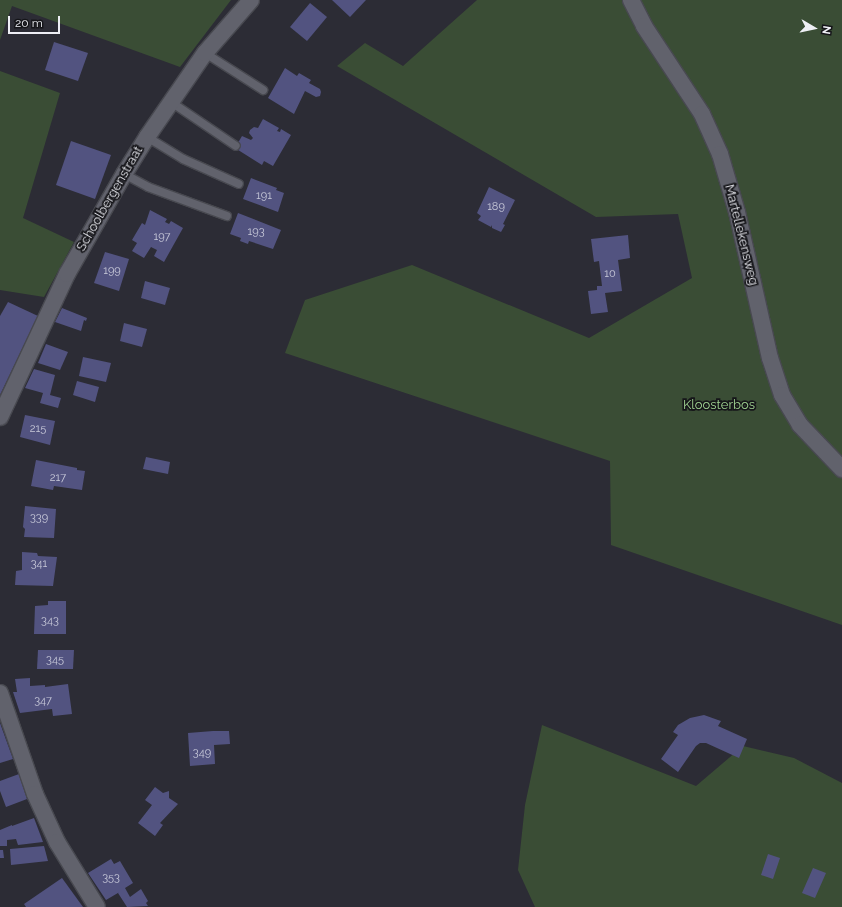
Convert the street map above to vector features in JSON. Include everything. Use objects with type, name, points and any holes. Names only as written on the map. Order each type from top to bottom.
[{"type":"street","name":"Schoolbergenstraat","points":[[0,417],[67,274],[124,174],[147,136],[205,53],[251,0]]},
{"type":"street","name":"Martellekensweg","points":[[630,0],[644,26],[702,114],[720,154],[737,212],[770,358],[782,395],[800,426],[842,469]]},
{"type":"street","points":[[0,693],[35,794],[57,842],[98,907]]},
{"type":"lane","points":[[205,53],[263,90]]},
{"type":"lane","points":[[171,102],[236,146]]},
{"type":"lane","points":[[147,136],[183,159],[239,184]]},
{"type":"lane","points":[[124,174],[148,187],[227,216]]},
{"type":"green space","points":[[0,0],[231,0],[180,67],[12,6],[0,40]]},
{"type":"green space","name":"Kloosterbos","points":[[477,0],[842,0],[842,625],[611,545],[610,461],[285,353],[305,300],[412,265],[589,338],[692,278],[678,214],[596,217],[337,66],[365,43],[403,66]]},
{"type":"green space","points":[[0,71],[60,93],[23,218],[74,242],[44,297],[0,290]]},
{"type":"green space","points":[[542,725],[696,786],[743,746],[794,758],[842,783],[842,907],[535,907],[518,870],[525,805]]},
{"type":"building","points":[[332,0],[366,0],[350,17]]},
{"type":"building","points":[[310,3],[327,17],[307,41],[290,27]]},
{"type":"building","points":[[54,42],[88,53],[78,81],[45,70]]},
{"type":"building","points":[[285,68],[297,76],[299,73],[311,80],[309,83],[320,89],[321,92],[320,96],[316,97],[305,91],[294,114],[268,98]]},
{"type":"building","points":[[263,119],[279,128],[277,131],[280,132],[281,129],[291,135],[273,166],[264,161],[262,165],[235,148],[242,136],[251,140],[253,138],[249,133],[250,130],[254,127],[258,128]]},
{"type":"building","points":[[71,141],[111,155],[95,199],[56,185]]},
{"type":"building","points":[[251,178],[277,188],[276,190],[284,193],[278,212],[243,199]]},
{"type":"building","points":[[489,187],[515,200],[503,224],[505,225],[501,232],[492,228],[492,225],[491,227],[478,220],[481,216],[477,213]]},
{"type":"building","points":[[150,210],[167,219],[165,222],[169,224],[171,221],[183,228],[164,262],[154,256],[157,250],[151,247],[144,258],[132,251],[137,243],[132,240],[142,223],[145,225]]},
{"type":"building","points":[[238,213],[281,230],[273,249],[249,241],[248,244],[240,241],[241,238],[230,234]]},
{"type":"building","points":[[628,235],[630,258],[618,260],[622,291],[605,293],[608,312],[591,314],[588,291],[597,290],[597,286],[602,286],[599,261],[594,262],[591,239]]},
{"type":"building","points":[[105,252],[129,259],[119,291],[94,283]]},
{"type":"building","points":[[145,281],[170,288],[165,305],[141,298]]},
{"type":"building","points":[[8,302],[38,316],[0,395],[0,316]]},
{"type":"building","points":[[62,308],[87,318],[86,321],[84,320],[81,331],[55,322]]},
{"type":"building","points":[[124,323],[147,329],[142,347],[120,341]]},
{"type":"building","points":[[46,344],[68,352],[60,370],[38,363]]},
{"type":"building","points":[[83,357],[111,363],[106,382],[79,376]]},
{"type":"building","points":[[34,369],[55,375],[50,395],[61,398],[58,408],[40,403],[43,393],[25,388]]},
{"type":"building","points":[[77,381],[99,387],[95,402],[73,395]]},
{"type":"building","points":[[25,415],[55,421],[50,445],[20,437]]},
{"type":"building","points":[[146,457],[170,462],[168,474],[143,469]]},
{"type":"building","points":[[36,460],[85,471],[82,490],[54,486],[53,490],[31,486]]},
{"type":"building","points":[[25,506],[56,509],[54,538],[24,537],[25,529],[23,527]]},
{"type":"building","points":[[22,552],[37,553],[38,556],[57,557],[53,586],[15,585],[16,571],[22,570]]},
{"type":"building","points":[[48,601],[66,601],[66,634],[34,634],[35,606],[48,605]]},
{"type":"building","points":[[38,650],[74,650],[73,669],[37,669]]},
{"type":"building","points":[[30,678],[30,686],[45,685],[45,687],[68,684],[72,714],[53,716],[52,709],[20,713],[13,692],[17,692],[15,679]]},
{"type":"building","points":[[704,715],[721,721],[718,726],[747,739],[739,758],[706,743],[700,743],[696,746],[678,772],[661,759],[678,735],[673,732],[678,725],[690,718]]},
{"type":"building","points":[[0,723],[13,759],[0,763]]},
{"type":"building","points":[[229,731],[230,744],[214,745],[215,764],[190,766],[188,733]]},
{"type":"building","points":[[19,774],[27,799],[6,807],[0,791],[0,781]]},
{"type":"building","points":[[155,787],[163,793],[169,791],[169,798],[178,804],[160,823],[163,825],[155,836],[138,823],[152,805],[145,800]]},
{"type":"building","points":[[34,818],[43,842],[18,845],[16,839],[7,840],[7,846],[0,846],[0,830]]},
{"type":"building","points":[[44,846],[48,861],[11,865],[10,849]]},
{"type":"building","points":[[0,850],[3,850],[4,858],[0,858]]},
{"type":"building","points":[[768,854],[780,858],[773,879],[761,875]]},
{"type":"building","points":[[111,859],[114,864],[120,861],[133,883],[125,888],[130,897],[141,889],[148,901],[146,903],[148,906],[127,907],[118,893],[123,890],[106,900],[88,873]]},
{"type":"building","points":[[813,868],[826,873],[815,898],[802,893]]},
{"type":"building","points":[[62,878],[83,907],[26,907],[24,904]]}]
